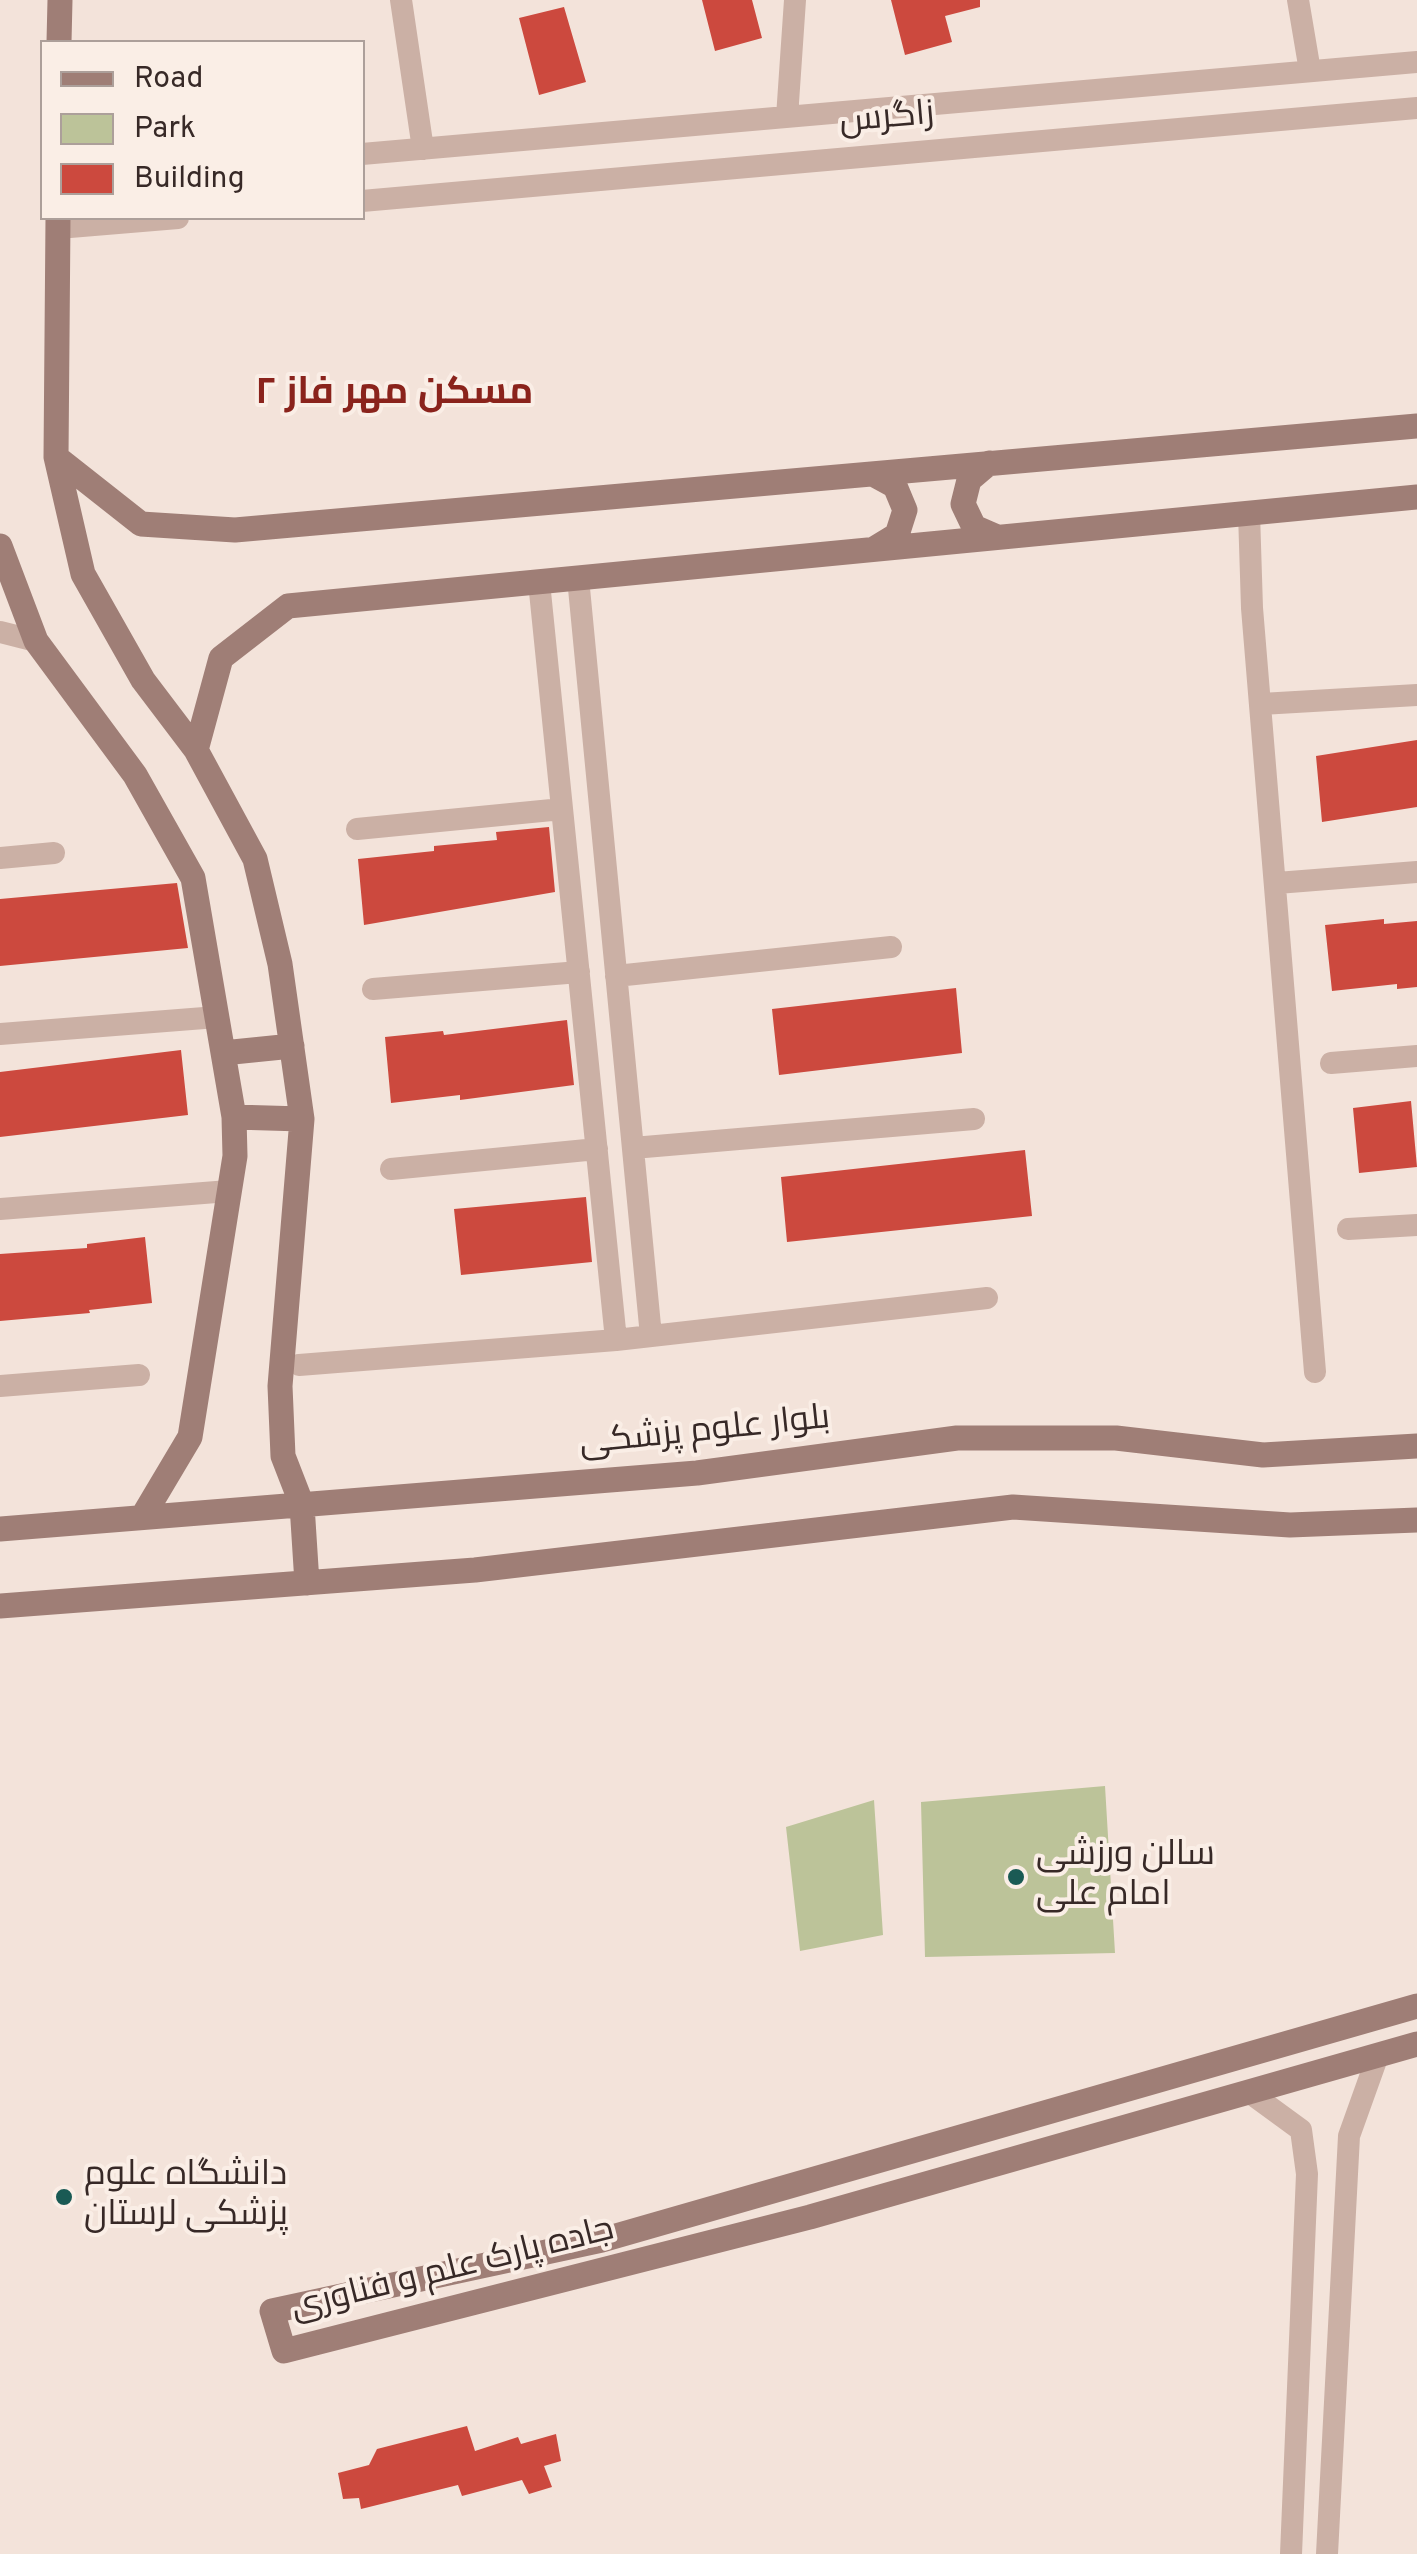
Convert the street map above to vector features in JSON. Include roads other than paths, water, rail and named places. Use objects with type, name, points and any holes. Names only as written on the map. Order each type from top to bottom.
[{"type":"street","points":[[59,40],[60,0]]},
{"type":"street","points":[[401,0],[424,149]]},
{"type":"street","points":[[788,117],[794,0]]},
{"type":"street","points":[[1298,0],[1310,71]]},
{"type":"street","name":"زاگرس","points":[[365,154],[1310,71],[1412,66]]},
{"type":"street","name":"زاگرس","points":[[365,201],[1414,106]]},
{"type":"street","points":[[130,220],[58,223],[56,457],[83,574],[144,680],[196,750],[255,859],[280,964],[302,1119],[280,1386],[283,1456],[302,1505],[307,1583]]},
{"type":"street","points":[[56,457],[141,524],[235,530],[1417,426]]},
{"type":"street","points":[[989,463],[969,480],[962,504],[974,527],[997,537]]},
{"type":"street","points":[[872,474],[896,486],[905,510],[897,535],[874,549]]},
{"type":"street","points":[[196,750],[221,658],[288,606],[1417,497]]},
{"type":"street","points":[[1249,513],[1315,1372]]},
{"type":"street","points":[[0,546],[36,641],[135,776],[193,878],[234,1118],[229,1191],[190,1438],[143,1516]]},
{"type":"street","points":[[578,578],[650,1336]]},
{"type":"street","points":[[539,582],[616,1340]]},
{"type":"street","points":[[0,632],[36,641]]},
{"type":"street","points":[[1261,704],[1417,695]]},
{"type":"street","points":[[357,830],[562,809]]},
{"type":"street","points":[[0,858],[54,853]]},
{"type":"street","points":[[1277,884],[1417,872]]},
{"type":"street","points":[[616,976],[891,947]]},
{"type":"street","points":[[373,989],[579,972]]},
{"type":"street","points":[[0,1034],[217,1018]]},
{"type":"street","points":[[223,1053],[292,1046]]},
{"type":"street","points":[[1330,1064],[1417,1056]]},
{"type":"street","points":[[234,1118],[302,1119]]},
{"type":"street","points":[[633,1148],[974,1118]]},
{"type":"street","points":[[390,1169],[597,1150]]},
{"type":"street","points":[[0,1209],[229,1191]]},
{"type":"street","points":[[1348,1229],[1417,1224]]},
{"type":"street","points":[[300,1366],[616,1340],[986,1298]]},
{"type":"street","points":[[0,1386],[139,1375]]},
{"type":"street","name":"بلوار علوم پزشکی","points":[[0,1529],[697,1474],[957,1438],[1116,1438],[1263,1454],[1417,1446]]},
{"type":"street","points":[[0,1606],[475,1570],[1013,1508],[1290,1525],[1417,1520]]},
{"type":"street","name":"جاده پارک علم و فناوری","points":[[1417,2006],[800,2187],[602,2240],[272,2311],[284,2351],[810,2217],[1417,2044]]},
{"type":"street","points":[[1327,2554],[1349,2136],[1378,2055]]},
{"type":"street","points":[[1250,2092],[1300,2130],[1307,2174],[1291,2554]]},
{"type":"street","points":[[800,2187],[810,2217]]},
{"type":"place","name":"سالن ورزشی امام علی","points":[[1016,1877]]},
{"type":"place","name":"دانشگاه علوم پزشکی لرستان","points":[[64,2197]]},
{"type":"district","name":"مسکن مهر فاز ۲","points":[[394,395]]}]
